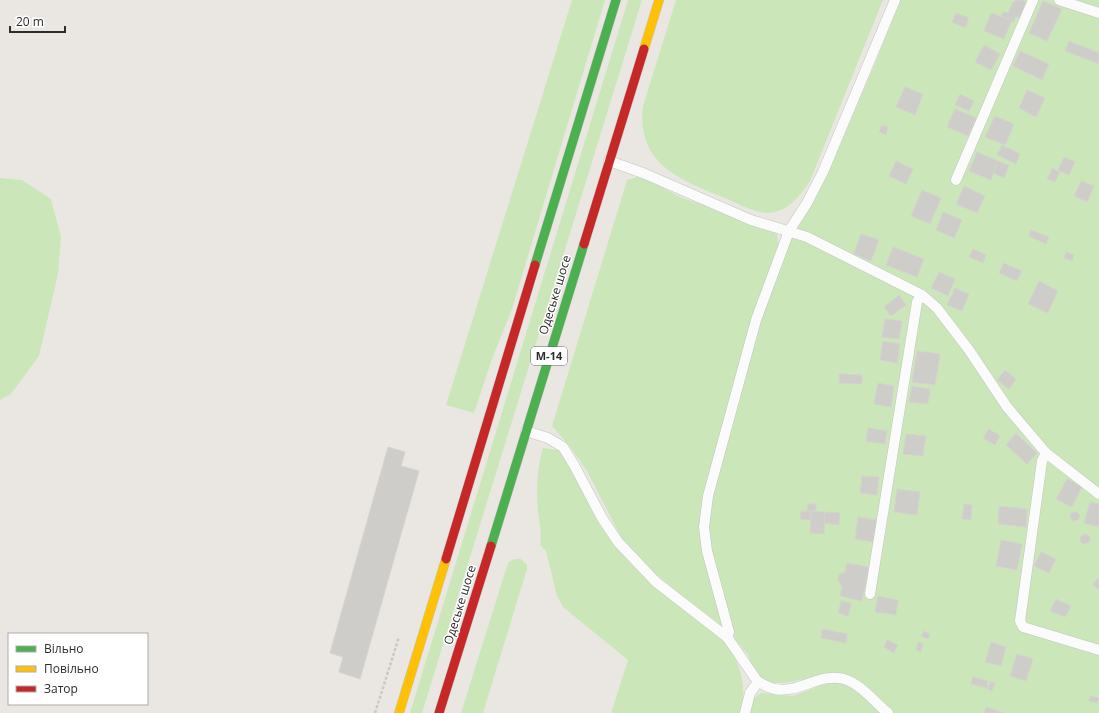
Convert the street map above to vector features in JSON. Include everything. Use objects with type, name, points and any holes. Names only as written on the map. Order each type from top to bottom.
[{"type":"highway","points":[[398,713],[616,0]]},
{"type":"highway","name":"Одеське шосе","points":[[440,713],[659,0]]},
{"type":"lane","points":[[727,637],[729,632],[707,551],[705,533],[708,496],[756,320],[790,231],[823,172],[895,0]]},
{"type":"lane","points":[[956,180],[1033,0]]},
{"type":"lane","points":[[1059,0],[1099,13]]},
{"type":"lane","points":[[609,161],[643,173],[751,220],[790,231],[830,249],[922,295],[937,308],[969,350],[1007,407],[1046,453],[1099,494]]},
{"type":"lane","points":[[870,594],[917,302],[922,295]]},
{"type":"lane","points":[[526,431],[548,438],[562,447],[578,471],[602,518],[618,542],[656,582],[727,637],[758,682],[775,690],[789,689],[833,677],[844,679],[856,685],[888,713]]},
{"type":"lane","points":[[1046,453],[1042,461],[1020,620],[1023,627],[1099,650]]},
{"type":"lane","points":[[745,713],[750,694],[758,682]]},
{"type":"green space","points":[[572,0],[605,0],[512,309],[492,359],[474,413],[446,405]]},
{"type":"green space","points":[[628,0],[642,0],[422,713],[410,713]]},
{"type":"green space","points":[[676,0],[883,0],[810,181],[798,197],[782,210],[763,213],[746,207],[677,176],[664,167],[654,156],[647,142],[643,126],[643,106]]},
{"type":"green space","points":[[900,0],[1099,0],[1099,713],[892,713],[831,674],[784,683],[775,683],[763,680],[752,665],[748,655],[735,639],[707,532],[709,505],[761,319],[782,262],[796,227],[819,191],[828,172],[874,66]]},
{"type":"green space","points":[[637,177],[646,179],[682,198],[739,216],[772,230],[777,234],[779,251],[702,523],[726,631],[638,560],[621,537],[587,471],[571,448],[552,426],[627,180]]},
{"type":"green space","points":[[0,178],[22,180],[51,199],[61,237],[58,274],[39,356],[11,394],[0,400]]},
{"type":"green space","points":[[543,448],[558,450],[565,459],[603,530],[630,563],[661,592],[728,645],[733,653],[742,678],[743,704],[741,713],[611,713],[628,660],[563,607],[557,596],[546,551],[540,545],[541,532],[537,503],[537,487],[539,463]]},
{"type":"green space","points":[[514,559],[521,559],[527,565],[527,569],[483,713],[461,713],[507,566],[509,562]]},
{"type":"green space","points":[[837,683],[850,687],[856,691],[866,698],[880,713],[748,713],[754,698],[761,693],[793,696],[825,684]]},
{"type":"building","points":[[1016,0],[1024,0],[1026,4],[1020,18],[1016,16],[1014,22],[1001,16],[1003,12],[1008,13],[1013,2]]},
{"type":"building","points":[[1043,1],[1062,9],[1047,41],[1029,33]]},
{"type":"building","points":[[956,13],[969,18],[965,28],[952,22]]},
{"type":"building","points":[[991,13],[1012,20],[1004,39],[984,31]]},
{"type":"building","points":[[1069,41],[1099,53],[1099,64],[1065,51]]},
{"type":"building","points":[[984,45],[1000,54],[991,70],[975,62]]},
{"type":"building","points":[[1020,51],[1049,64],[1042,80],[1013,66]]},
{"type":"building","points":[[905,87],[923,94],[915,115],[896,107]]},
{"type":"building","points":[[1027,90],[1045,98],[1036,117],[1019,108]]},
{"type":"building","points":[[960,94],[974,101],[969,111],[955,105]]},
{"type":"building","points":[[955,109],[976,118],[968,136],[947,127]]},
{"type":"building","points":[[995,116],[1014,124],[1005,145],[985,137]]},
{"type":"building","points":[[882,125],[888,127],[886,135],[879,132]]},
{"type":"building","points":[[1002,145],[1020,154],[1016,164],[997,155]]},
{"type":"building","points":[[977,152],[998,161],[991,180],[969,171]]},
{"type":"building","points":[[1064,157],[1075,162],[1069,175],[1058,170]]},
{"type":"building","points":[[896,161],[913,169],[906,184],[889,176]]},
{"type":"building","points":[[998,161],[1009,165],[1004,178],[993,173]]},
{"type":"building","points":[[1052,168],[1060,172],[1055,182],[1047,179]]},
{"type":"building","points":[[1081,181],[1094,186],[1087,202],[1074,196]]},
{"type":"building","points":[[964,186],[985,196],[977,213],[956,204]]},
{"type":"building","points":[[922,190],[941,198],[930,224],[911,216]]},
{"type":"building","points":[[943,212],[962,220],[954,238],[936,230]]},
{"type":"building","points":[[1031,230],[1049,237],[1046,244],[1029,236]]},
{"type":"building","points":[[861,234],[879,240],[871,261],[854,254]]},
{"type":"building","points":[[893,247],[924,259],[917,277],[886,265]]},
{"type":"building","points":[[973,249],[986,255],[983,263],[969,257]]},
{"type":"building","points":[[1066,252],[1074,255],[1072,261],[1064,258]]},
{"type":"building","points":[[1004,263],[1022,271],[1017,281],[999,273]]},
{"type":"building","points":[[939,272],[955,279],[948,296],[931,288]]},
{"type":"building","points":[[1039,281],[1058,291],[1048,313],[1028,304]]},
{"type":"building","points":[[955,288],[969,294],[962,311],[947,305]]},
{"type":"building","points":[[899,295],[906,305],[891,316],[884,307]]},
{"type":"building","points":[[885,319],[902,321],[899,339],[882,337]]},
{"type":"building","points":[[883,341],[900,344],[897,363],[880,360]]},
{"type":"building","points":[[917,351],[940,354],[935,385],[912,382]]},
{"type":"building","points":[[1005,370],[1016,379],[1009,389],[997,380]]},
{"type":"building","points":[[839,374],[862,375],[862,384],[839,383]]},
{"type":"building","points":[[878,383],[894,386],[891,407],[874,404]]},
{"type":"building","points":[[912,386],[930,389],[928,404],[909,402]]},
{"type":"building","points":[[868,428],[887,431],[885,444],[866,441]]},
{"type":"building","points":[[989,429],[1000,436],[995,445],[983,438]]},
{"type":"building","points":[[1016,433],[1037,453],[1027,464],[1006,445]]},
{"type":"building","points":[[906,434],[926,436],[923,456],[903,454]]},
{"type":"building","points":[[388,447],[405,452],[401,466],[419,471],[360,679],[339,672],[343,657],[330,653]]},
{"type":"building","points":[[862,476],[879,477],[877,495],[860,493]]},
{"type":"building","points":[[1067,479],[1082,487],[1072,507],[1056,499]]},
{"type":"building","points":[[897,489],[920,492],[917,515],[894,512]]},
{"type":"building","points":[[1090,502],[1099,504],[1099,527],[1084,523]]},
{"type":"building","points":[[808,504],[816,504],[816,511],[807,511]]},
{"type":"building","points":[[964,504],[972,505],[971,520],[962,519]]},
{"type":"building","points":[[999,506],[1027,509],[1026,527],[998,524]]},
{"type":"building","points":[[801,511],[811,511],[811,520],[800,519]]},
{"type":"building","points":[[811,511],[825,512],[824,534],[810,533]]},
{"type":"building","points":[[825,512],[840,513],[839,525],[824,523]]},
{"type":"building","points":[[1072,512],[1077,512],[1080,515],[1078,520],[1073,521],[1070,517]]},
{"type":"building","points":[[858,517],[877,520],[874,542],[855,539]]},
{"type":"building","points":[[1086,534],[1090,537],[1089,542],[1084,544],[1080,541],[1081,536]]},
{"type":"building","points":[[1001,540],[1022,544],[1017,570],[996,566]]},
{"type":"building","points":[[1041,552],[1056,559],[1049,573],[1034,566]]},
{"type":"building","points":[[847,563],[869,567],[862,601],[840,596],[842,586],[838,581],[839,574],[845,572]]},
{"type":"building","points":[[1098,578],[1099,579],[1099,590],[1093,585]]},
{"type":"building","points":[[878,596],[898,600],[896,615],[875,612]]},
{"type":"building","points":[[1056,599],[1071,606],[1065,617],[1050,611]]},
{"type":"building","points":[[841,601],[851,603],[848,616],[838,613]]},
{"type":"building","points":[[822,629],[847,634],[846,643],[821,638]]},
{"type":"building","points":[[924,631],[930,634],[928,639],[921,636]]},
{"type":"building","points":[[887,640],[898,645],[894,653],[884,647]]},
{"type":"building","points":[[918,642],[923,644],[921,652],[916,650]]},
{"type":"building","points":[[991,642],[1006,647],[1001,666],[985,662]]},
{"type":"building","points":[[1017,654],[1033,659],[1026,681],[1010,676]]},
{"type":"building","points":[[973,677],[988,681],[987,688],[971,684]]},
{"type":"building","points":[[990,682],[995,683],[992,691],[988,689]]},
{"type":"building","points":[[1090,696],[1099,698],[1097,703],[1089,701]]},
{"type":"building","points":[[986,707],[1004,713],[984,713]]},
{"type":"traffic: fast","points":[[535,265],[616,0]]},
{"type":"traffic: fast","points":[[491,546],[584,244]]},
{"type":"traffic: slow","points":[[644,49],[659,0]]},
{"type":"traffic: slow","points":[[399,713],[446,559]]},
{"type":"traffic: jam","points":[[584,244],[644,49]]},
{"type":"traffic: jam","points":[[446,559],[535,265]]},
{"type":"traffic: jam","points":[[439,713],[491,546]]}]
